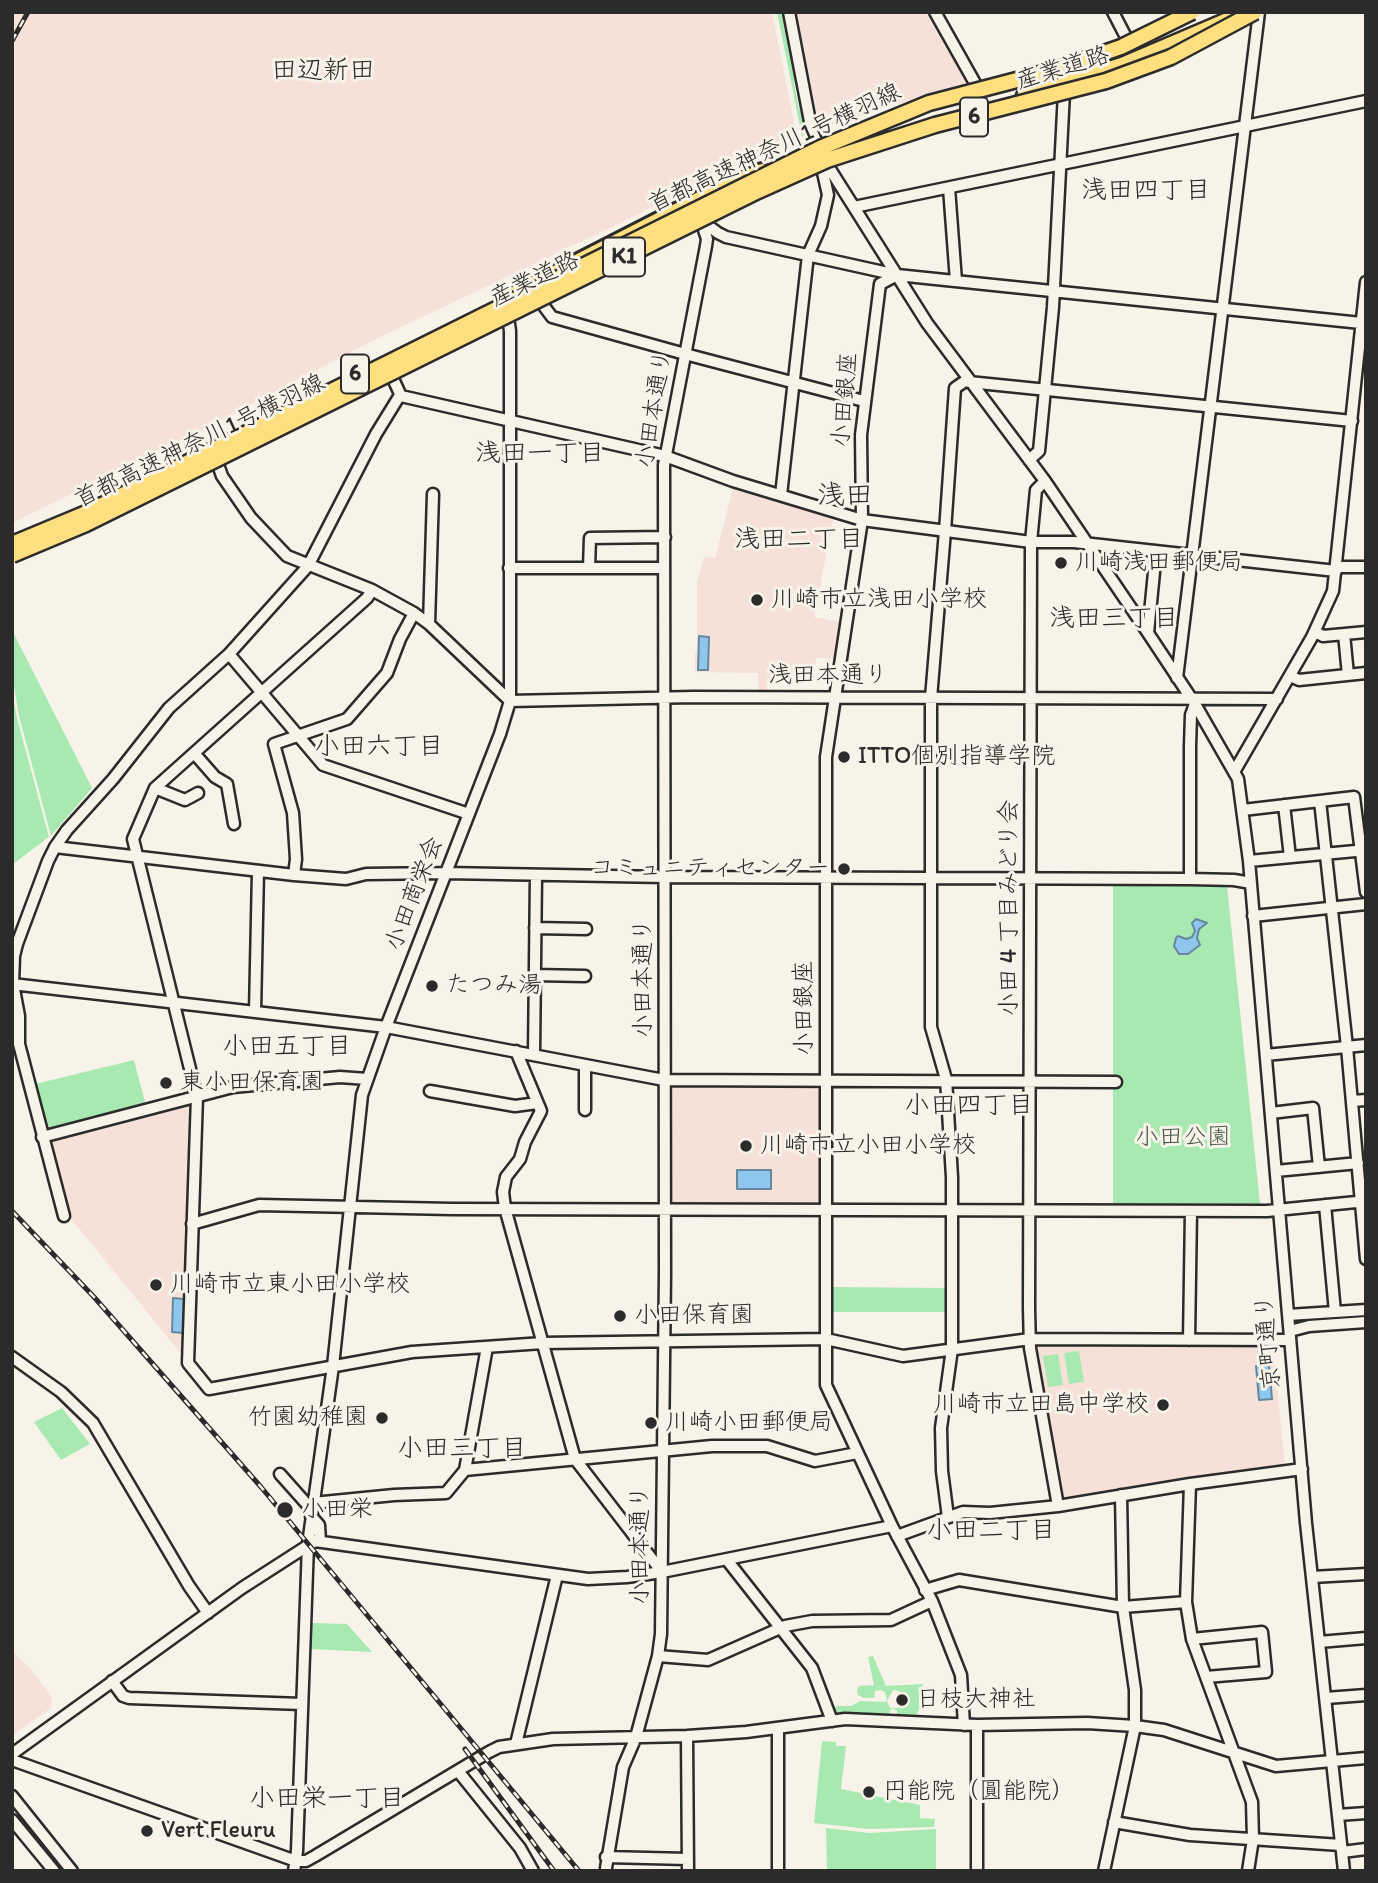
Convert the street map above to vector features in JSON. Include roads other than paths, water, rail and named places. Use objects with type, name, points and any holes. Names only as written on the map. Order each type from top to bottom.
[{"type":"highway","name":"首都高速神奈川1号横羽線","points":[[12,541],[84,514],[820,148],[929,103],[1055,70],[1145,37],[1192,12]]},
{"type":"highway","points":[[862,153],[913,131],[1122,65],[1245,12]]},
{"type":"highway","name":"首都高速神奈川1号横羽線","points":[[12,555],[86,524],[758,191],[827,160],[935,125],[1106,81],[1171,57],[1257,12]]},
{"type":"highway","points":[[851,132],[1069,70],[1145,37]]},
{"type":"main road","name":"産業道路","points":[[12,541],[58,523],[694,201],[927,100],[1128,41],[1192,12]]},
{"type":"main road","name":"産業道路","points":[[12,555],[71,534],[218,463],[388,368],[508,317],[759,193],[936,127],[1118,75],[1166,55],[1245,12]]},
{"type":"street","points":[[781,495],[808,255],[825,213],[828,195],[825,167],[812,132],[789,12]]},
{"type":"street","points":[[935,12],[976,85]]},
{"type":"street","points":[[1113,12],[1128,41]]},
{"type":"street","points":[[1177,678],[1257,12]]},
{"type":"street","points":[[1029,460],[1039,451],[1053,291],[1065,92]]},
{"type":"street","points":[[854,207],[1366,101]]},
{"type":"street","name":"京町通り","points":[[825,167],[854,207],[927,323],[1045,481],[1193,701],[1234,772],[1241,790],[1312,1577],[1344,1871]]},
{"type":"street","points":[[949,188],[956,281]]},
{"type":"street","name":"小田本通り","points":[[688,1859],[606,1862],[623,1767],[636,1737],[658,1656],[661,1634],[665,1210],[665,456],[707,239],[694,201]]},
{"type":"street","points":[[702,221],[726,237],[897,275],[1361,323]]},
{"type":"street","name":"小田銀座","points":[[897,275],[880,284],[861,435],[862,520],[826,757],[826,1385],[895,1531],[932,1601],[961,1675],[964,1724]]},
{"type":"street","points":[[1234,772],[1327,608],[1336,569],[1366,282]]},
{"type":"street","points":[[540,301],[552,317],[864,401]]},
{"type":"street","name":"小田商栄会","points":[[295,1866],[308,1544],[333,1366],[358,1152],[358,1122],[367,1079],[500,734],[510,701],[508,317]]},
{"type":"street","points":[[388,368],[401,395]]},
{"type":"street","points":[[948,1517],[942,1471],[941,1428],[951,1349],[952,1210],[946,1079],[931,1027],[931,698],[955,388],[969,380],[1352,421]]},
{"type":"street","points":[[401,395],[665,456],[862,520],[1031,542],[1074,542],[1336,569],[1366,567]]},
{"type":"street","points":[[64,1216],[19,1044],[19,1016],[13,984],[17,944],[55,847],[169,708],[229,654],[308,566],[376,434],[401,395]]},
{"type":"street","points":[[212,445],[222,476],[251,518],[287,556],[372,590],[414,613],[510,701]]},
{"type":"street","name":"小田 4 丁目みどり会","points":[[1045,481],[1036,490],[1031,542],[1030,1339],[1058,1506]]},
{"type":"street","points":[[429,624],[433,494]]},
{"type":"street","points":[[589,568],[590,538],[664,537]]},
{"type":"street","points":[[1147,633],[1156,552]]},
{"type":"street","points":[[509,568],[664,568]]},
{"type":"street","points":[[372,590],[367,598],[155,788],[133,839],[197,1097],[188,1363],[209,1389],[412,1352],[543,1343],[826,1339],[903,1356],[1030,1339],[1189,1340],[1290,1336],[1309,1326],[1366,1322]]},
{"type":"street","points":[[294,875],[296,859],[293,813],[274,744],[347,719],[387,673],[414,613]]},
{"type":"street","points":[[1315,632],[1323,636],[1366,632]]},
{"type":"street","points":[[1344,634],[1348,675]]},
{"type":"street","points":[[229,654],[323,765],[469,814]]},
{"type":"street","points":[[1290,676],[1299,680],[1366,673]]},
{"type":"street","name":"浅田本通り","points":[[510,701],[1031,697],[1193,701],[1277,699]]},
{"type":"street","points":[[1190,879],[1190,746],[1193,701]]},
{"type":"street","points":[[194,753],[215,777],[227,785],[234,824]]},
{"type":"street","points":[[155,788],[186,800],[198,793]]},
{"type":"street","points":[[1243,810],[1354,797],[1363,850],[1366,892]]},
{"type":"street","points":[[1320,801],[1364,1201],[1366,1259]]},
{"type":"street","points":[[1284,805],[1290,857]]},
{"type":"street","points":[[55,847],[346,879],[366,874],[446,873],[665,877],[1190,879],[1251,883]]},
{"type":"street","points":[[1249,861],[1363,850]]},
{"type":"street","points":[[255,1012],[258,871]]},
{"type":"street","points":[[534,1054],[536,875]]},
{"type":"street","points":[[1254,916],[1366,904]]},
{"type":"street","points":[[535,928],[586,929]]},
{"type":"street","points":[[534,975],[585,976]]},
{"type":"street","points":[[13,984],[386,1027],[664,1080],[946,1079],[1116,1082]]},
{"type":"street","points":[[1266,1055],[1366,1045]]},
{"type":"street","points":[[516,1051],[541,1111],[525,1142],[520,1159],[506,1177],[503,1192],[505,1208],[575,1459],[662,1572]]},
{"type":"street","points":[[585,1065],[585,1110]]},
{"type":"street","points":[[42,1136],[233,1087],[340,1077],[367,1079]]},
{"type":"street","points":[[430,1091],[515,1106],[537,1104]]},
{"type":"street","points":[[1352,1101],[1366,1100]]},
{"type":"street","points":[[1271,1114],[1313,1108],[1319,1167]]},
{"type":"street","points":[[1276,1171],[1358,1163]]},
{"type":"street","points":[[192,1224],[259,1205],[665,1210],[1279,1211],[1364,1201]]},
{"type":"street","points":[[1325,1205],[1335,1312]]},
{"type":"street","points":[[1189,1340],[1191,1211]]},
{"type":"street","points":[[1288,1315],[1366,1310]]},
{"type":"street","points":[[312,1510],[394,1494],[446,1493],[465,1470],[487,1347]]},
{"type":"street","points":[[12,1357],[68,1398],[93,1423],[189,1586],[208,1613]]},
{"type":"street","points":[[465,1470],[712,1446],[760,1446],[815,1461],[857,1453]]},
{"type":"street","points":[[12,1754],[208,1613],[308,1544],[320,1541],[588,1579],[627,1577],[895,1531],[964,1512],[990,1513],[1058,1506],[1302,1469]]},
{"type":"street","points":[[281,1474],[312,1510],[319,1525],[320,1541]]},
{"type":"street","points":[[1190,1484],[1186,1602],[1192,1639],[1252,1802],[1253,1839],[1248,1871]]},
{"type":"street","points":[[1104,1871],[1135,1726],[1135,1690],[1123,1607],[1121,1495]]},
{"type":"street","points":[[727,1560],[812,1668],[832,1721]]},
{"type":"street","points":[[1312,1577],[1366,1573]]},
{"type":"street","points":[[516,1744],[557,1575]]},
{"type":"street","points":[[925,1590],[959,1580],[1123,1607],[1186,1602]]},
{"type":"street","points":[[658,1656],[708,1660],[779,1628],[812,1620],[891,1620],[932,1601]]},
{"type":"street","points":[[1192,1639],[1262,1632],[1266,1672],[1206,1677]]},
{"type":"street","points":[[1320,1642],[1366,1638]]},
{"type":"street","points":[[112,1681],[124,1696],[129,1698],[302,1704]]},
{"type":"street","points":[[1326,1698],[1366,1695]]},
{"type":"street","points":[[12,1760],[295,1866],[489,1752],[516,1744],[553,1739],[687,1736],[860,1720],[977,1725],[1050,1723],[1135,1726],[1164,1730],[1276,1766],[1366,1758]]},
{"type":"street","points":[[977,1725],[977,1871]]},
{"type":"street","points":[[778,1728],[778,1871]]},
{"type":"street","points":[[687,1736],[688,1871]]},
{"type":"street","points":[[458,1771],[520,1847],[533,1871]]},
{"type":"street","points":[[12,1796],[72,1871]]},
{"type":"street","points":[[1338,1815],[1366,1813]]},
{"type":"street","points":[[12,1820],[54,1871]]},
{"type":"street","points":[[1114,1822],[1190,1835],[1366,1849]]},
{"type":"water","points":[[699,636],[709,637],[708,670],[698,670]]},
{"type":"water","points":[[1196,919],[1207,923],[1199,929],[1197,938],[1200,945],[1188,954],[1179,954],[1174,946],[1176,938],[1192,937],[1195,931],[1192,923]]},
{"type":"water","points":[[737,1170],[771,1170],[771,1189],[737,1189]]},
{"type":"water","points":[[173,1298],[184,1299],[183,1333],[172,1332]]},
{"type":"water","points":[[1269,1365],[1272,1399],[1259,1400],[1256,1366]]},
{"type":"railway","points":[[12,41],[28,12]]},
{"type":"railway","points":[[12,1211],[94,1297],[261,1487],[579,1871]]},
{"type":"railway","points":[[465,1749],[554,1871]]},
{"type":"place","name":"川崎浅田郵便局","points":[[1061,563]]},
{"type":"place","name":"川崎市立浅田小学校","points":[[757,600]]},
{"type":"place","name":"ITTO個別指導学院","points":[[844,757]]},
{"type":"place","name":"コミュニティセンター","points":[[844,869]]},
{"type":"place","name":"たつみ湯","points":[[432,986]]},
{"type":"place","name":"東小田保育園","points":[[166,1083]]},
{"type":"place","name":"川崎市立小田小学校","points":[[746,1146]]},
{"type":"place","name":"川崎市立東小田小学校","points":[[156,1285]]},
{"type":"place","name":"小田保育園","points":[[620,1316]]},
{"type":"place","name":"川崎市立田島中学校","points":[[1163,1405]]},
{"type":"place","name":"竹園幼稚園","points":[[382,1418]]},
{"type":"place","name":"川崎小田郵便局","points":[[651,1423]]},
{"type":"place","name":"小田栄","points":[[285,1510]]},
{"type":"place","name":"日枝大神社","points":[[902,1700]]},
{"type":"place","name":"円能院（圓能院）","points":[[869,1792]]},
{"type":"place","name":"Vert Fleuru","points":[[147,1831]]},
{"type":"district","name":"田辺新田","points":[[323,71]]},
{"type":"district","name":"浅田四丁目","points":[[1146,191]]},
{"type":"district","name":"浅田一丁目","points":[[540,454]]},
{"type":"district","name":"浅田","points":[[845,497]]},
{"type":"district","name":"浅田二丁目","points":[[799,540]]},
{"type":"district","name":"浅田三丁目","points":[[1114,619]]},
{"type":"district","name":"小田六丁目","points":[[379,747]]},
{"type":"district","name":"小田五丁目","points":[[287,1047]]},
{"type":"district","name":"小田四丁目","points":[[969,1106]]},
{"type":"district","name":"小田三丁目","points":[[462,1449]]},
{"type":"district","name":"小田二丁目","points":[[991,1531]]},
{"type":"district","name":"小田栄一丁目","points":[[327,1799]]},
{"type":"park label","name":"小田公園","points":[[1183,1138]]}]
